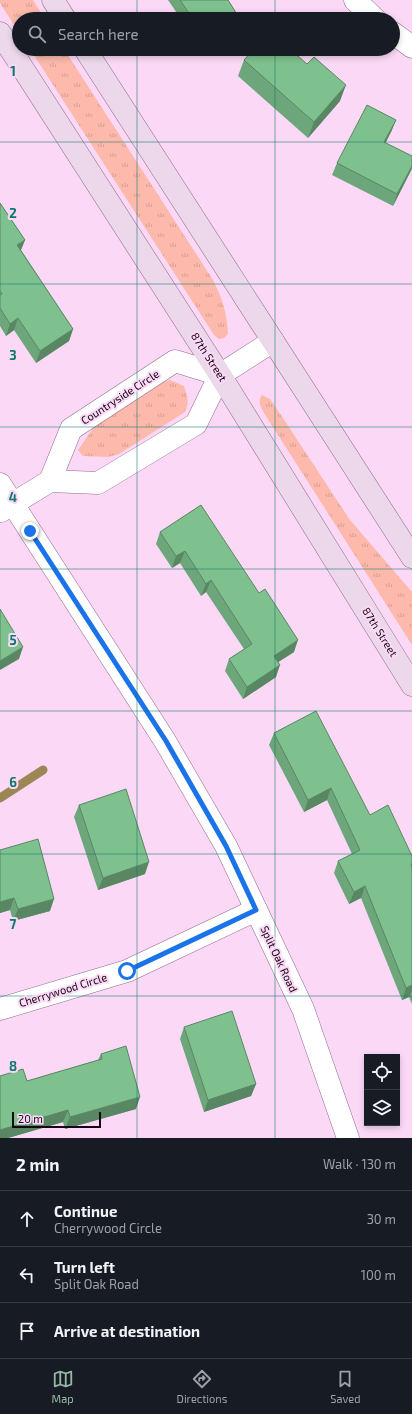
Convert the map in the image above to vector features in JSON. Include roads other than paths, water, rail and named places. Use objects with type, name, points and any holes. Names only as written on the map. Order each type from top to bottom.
[{"type":"street","points":[[53,0],[61,12]]},
{"type":"street","points":[[355,0],[368,12]]},
{"type":"street","name":"87th Street","points":[[0,34],[12,53]]},
{"type":"street","points":[[400,38],[412,47]]},
{"type":"street","name":"87th Street","points":[[14,56],[220,375],[412,685]]},
{"type":"street","points":[[90,56],[412,557]]},
{"type":"street","points":[[6,508],[50,481],[98,482],[196,424],[220,375],[273,341]]},
{"type":"street","name":"Countryside Circle","points":[[50,481],[71,430],[175,361],[220,375]]},
{"type":"street","name":"Split Oak Road","points":[[0,484],[6,508],[166,741],[226,846],[303,1009],[348,1138]]},
{"type":"street","name":"Cherrywood Circle","points":[[0,1010],[127,971],[256,910]]},
{"type":"waterway","points":[[0,798],[43,770]]}]
